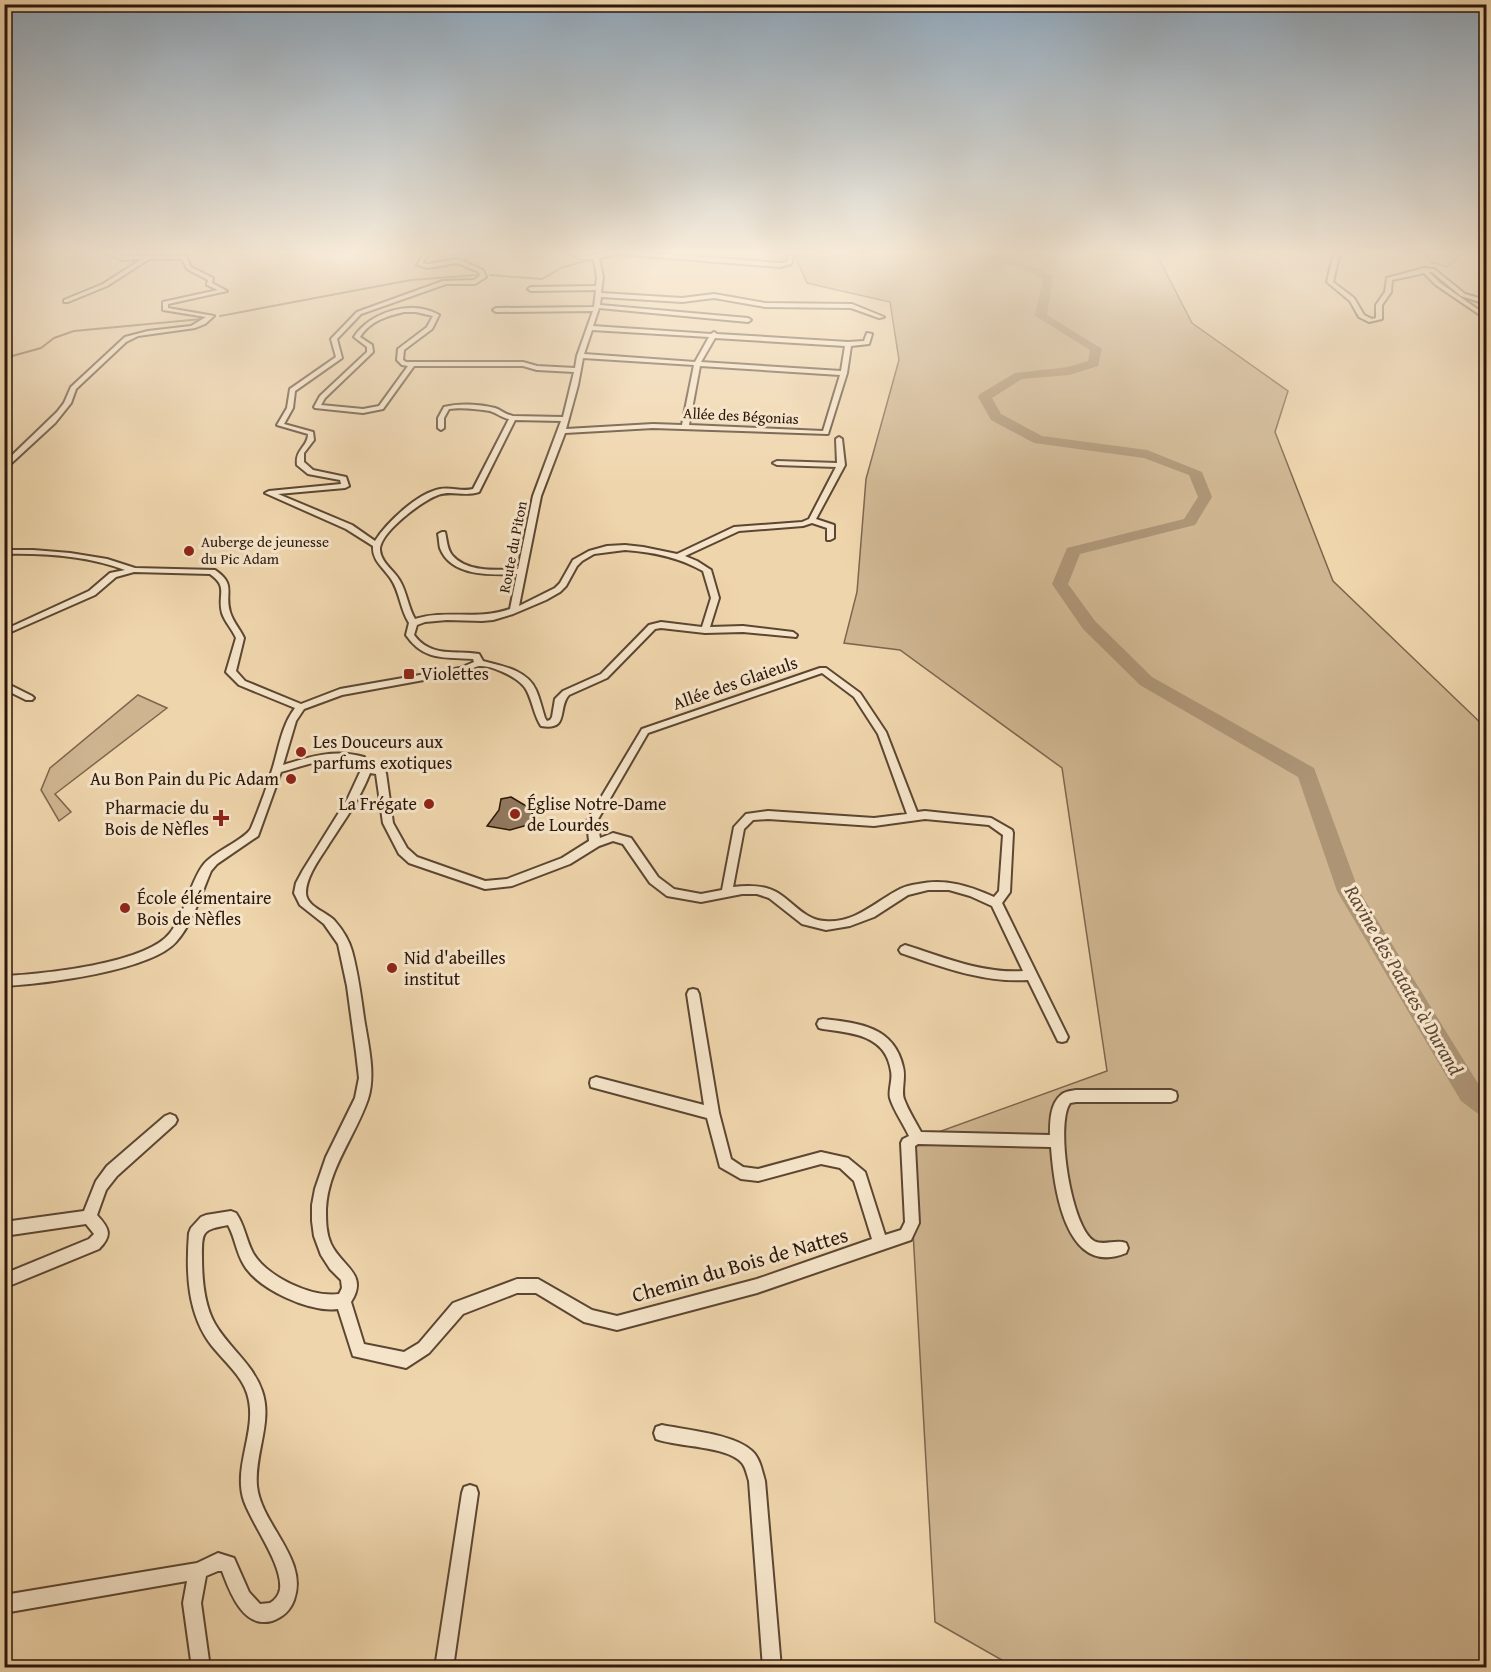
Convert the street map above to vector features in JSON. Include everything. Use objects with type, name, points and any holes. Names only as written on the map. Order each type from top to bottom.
[{"type":"street","points":[[4,468],[67,404],[76,384],[107,357],[116,344],[133,336],[181,329]]},
{"type":"street","points":[[341,329],[334,339],[339,358],[292,390],[290,408],[280,425],[311,433],[311,440],[301,453],[300,463],[311,472],[343,479],[345,486],[269,493],[349,527],[376,544]]},
{"type":"street","points":[[364,329],[357,335],[359,340],[370,346],[368,355],[322,397],[317,407],[363,411],[381,408],[411,366]]},
{"type":"street","points":[[429,329],[401,349],[400,360],[411,366],[515,364],[537,368],[577,370]]},
{"type":"street","name":"Route du Piton","points":[[413,623],[433,619],[490,617],[504,614],[514,608],[537,496],[566,419],[580,356],[589,329]]},
{"type":"street","points":[[610,329],[848,344],[867,343],[869,334]]},
{"type":"street","points":[[685,427],[697,364],[714,334]]},
{"type":"street","name":"Allée des Bégonias","points":[[562,431],[685,427],[826,433],[844,373],[848,344]]},
{"type":"street","points":[[580,356],[844,373]]},
{"type":"street","points":[[441,428],[441,418],[446,408],[456,406],[495,410],[503,416],[513,418],[566,419]]},
{"type":"street","points":[[479,663],[476,656],[449,656],[422,650],[410,635],[413,623],[396,579],[378,557],[376,544],[381,535],[414,506],[434,494],[443,491],[468,493],[476,490],[513,418]]},
{"type":"street","points":[[679,556],[737,529],[803,524],[812,520],[842,465],[839,439]]},
{"type":"street","points":[[777,463],[842,465]]},
{"type":"street","points":[[812,520],[831,526],[830,538]]},
{"type":"street","points":[[442,534],[444,550],[449,556],[471,570],[488,573],[521,571]]},
{"type":"street","points":[[514,608],[532,603],[557,591],[575,562],[594,552],[629,548],[679,556],[707,570],[711,580],[714,607],[705,630]]},
{"type":"street","points":[[4,552],[25,552],[110,563],[134,570],[212,572],[221,577],[227,588],[225,610],[240,638],[231,672],[242,683],[301,707]]},
{"type":"street","points":[[4,633],[92,593],[113,576],[134,570]]},
{"type":"street","points":[[4,981],[47,978],[147,956],[171,941],[206,868],[254,833],[277,770],[291,720],[301,707],[340,692],[462,670],[479,663],[521,677],[532,688],[540,719],[544,724],[553,723],[557,718],[560,699],[566,693],[604,676],[652,627],[661,625],[705,630],[742,629],[793,635]]},
{"type":"street","name":"Allée des Glaieuls","points":[[595,843],[592,821],[645,731],[823,670],[857,695],[883,735],[913,815]]},
{"type":"street","points":[[4,686],[29,698]]},
{"type":"street","points":[[4,1604],[198,1571],[218,1562],[228,1564],[250,1608],[259,1613],[276,1610],[286,1599],[289,1589],[289,1573],[258,1517],[250,1496],[248,1473],[257,1403],[252,1386],[209,1329],[197,1297],[196,1233],[207,1222],[231,1218],[238,1227],[247,1259],[273,1282],[320,1302],[343,1301],[350,1290],[348,1276],[333,1265],[318,1227],[317,1212],[333,1156],[359,1104],[365,1079],[346,946],[328,922],[305,904],[300,893],[304,878],[359,789],[366,770],[361,759],[344,755],[330,756],[277,770]]},
{"type":"street","points":[[366,770],[378,769],[381,772],[388,823],[402,851],[413,860],[485,885],[508,883],[566,861],[595,843],[613,837],[627,842],[654,880],[671,893],[701,898],[757,890],[773,895],[806,921],[826,926],[850,922],[870,914],[905,891],[928,886],[949,886],[974,892],[996,903],[1062,1037]]},
{"type":"street","points":[[727,893],[739,827],[750,818],[768,815],[874,822],[913,815],[991,822],[1008,833],[1004,892],[996,903]]},
{"type":"street","points":[[905,950],[993,976],[1010,978],[1031,975]]},
{"type":"street","points":[[693,993],[712,1113],[725,1163],[741,1173],[758,1175],[821,1158],[843,1162],[860,1177],[881,1244]]},
{"type":"street","points":[[824,1024],[869,1032],[895,1057],[900,1085],[896,1097],[917,1138],[1056,1141]]},
{"type":"street","points":[[596,1083],[712,1113]]},
{"type":"street","points":[[1121,1248],[1098,1249],[1088,1245],[1073,1224],[1056,1141],[1058,1111],[1066,1098],[1171,1096]]},
{"type":"street","points":[[89,1217],[101,1186],[112,1171],[170,1120]]},
{"type":"street","name":"Chemin du Bois de Nattes","points":[[343,1301],[358,1351],[406,1360],[424,1348],[458,1308],[517,1286],[538,1286],[589,1317],[617,1323],[757,1286],[906,1235],[912,1229],[908,1143],[917,1138]]},
{"type":"street","points":[[4,1229],[89,1217]]},
{"type":"street","points":[[4,1281],[94,1244],[101,1237],[100,1230],[89,1217]]},
{"type":"street","points":[[662,1433],[733,1449],[745,1456],[752,1464],[757,1481],[772,1668]]},
{"type":"street","points":[[444,1668],[470,1493]]},
{"type":"street","points":[[198,1571],[192,1603],[201,1668]]},
{"type":"shaded area","points":[[894,329],[1201,329],[1288,391],[1275,432],[1333,581],[1486,728],[1486,1667],[1014,1667],[935,1622],[908,1143],[1107,1071],[1062,768],[900,650],[844,643],[857,592],[866,479],[899,360]]},
{"type":"shaded area","points":[[138,695],[167,708],[55,794],[71,812],[59,821],[41,790],[50,768]]},
{"type":"building","name":"Église Notre-Dame de Lourdes","points":[[511,797],[528,807],[538,822],[510,830],[487,826],[499,810],[501,799]]},
{"type":"waterway","points":[[5,358],[41,348],[54,338],[74,331],[95,329]]},
{"type":"waterway","name":"Ravine des Patates à Durand","points":[[1063,329],[1096,349],[1094,363],[1069,371],[1019,376],[985,397],[996,417],[1039,440],[1147,454],[1195,472],[1205,497],[1190,522],[1073,551],[1060,584],[1089,625],[1146,681],[1307,773],[1348,891],[1470,1093],[1486,1105]]},
{"type":"place","name":"Auberge de jeunesse du Pic Adam","points":[[189,551]]},
{"type":"place","name":"Violettes","points":[[409,674]]},
{"type":"place","name":"Les Douceurs aux parfums exotiques","points":[[301,752]]},
{"type":"place","name":"Au Bon Pain du Pic Adam","points":[[291,779]]},
{"type":"place","name":"La Frégate","points":[[429,804]]},
{"type":"place","name":"Église Notre-Dame de Lourdes","points":[[515,814]]},
{"type":"place","name":"Pharmacie du Bois de Nèfles","points":[[221,818]]},
{"type":"place","name":"École élémentaire Bois de Nèfles","points":[[125,908]]},
{"type":"place","name":"Nid d'abeilles institut","points":[[392,968]]}]
